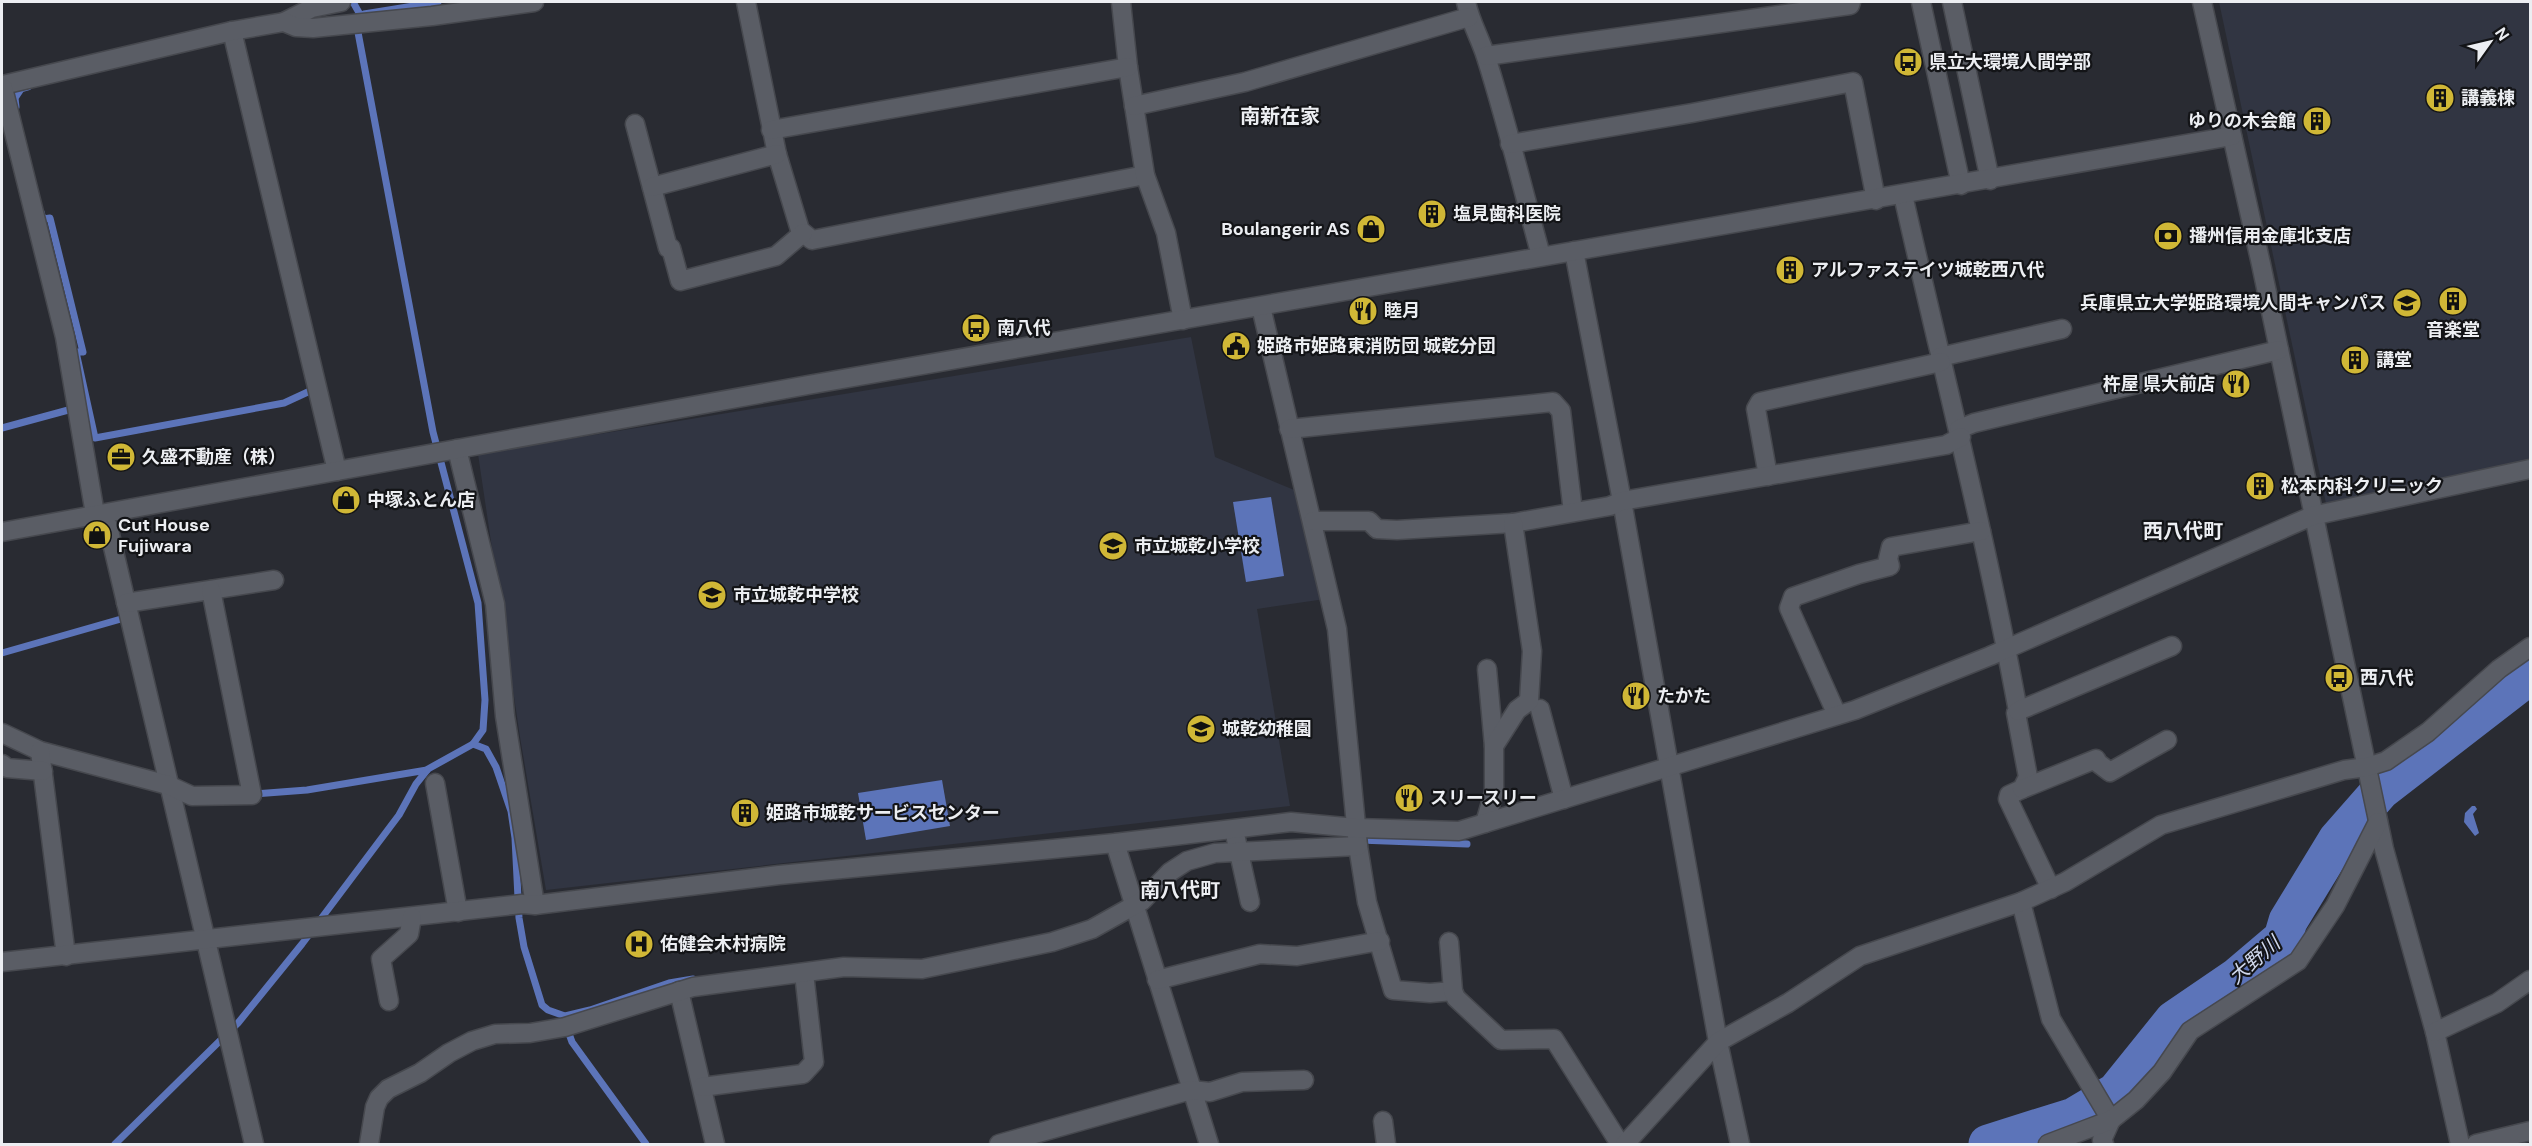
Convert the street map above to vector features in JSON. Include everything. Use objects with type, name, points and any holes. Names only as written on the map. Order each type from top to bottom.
[{"type":"street","points":[[254,1144],[108,526],[95,514],[65,337],[3,88],[232,31],[284,22],[312,8],[343,2],[349,15],[340,26]]},
{"type":"street","points":[[284,22],[296,27],[340,26],[431,9],[534,2]]},
{"type":"street","points":[[746,2],[777,154],[800,230],[812,240],[1145,175]]},
{"type":"street","points":[[1121,2],[1128,67],[1145,175],[1165,231],[1183,320]]},
{"type":"street","points":[[1486,56],[1850,5],[1851,2]]},
{"type":"street","points":[[1921,2],[1961,185]]},
{"type":"street","points":[[1952,2],[1990,180]]},
{"type":"street","points":[[2202,2],[2279,350],[2312,516],[2384,849],[2435,1032],[2460,1144]]},
{"type":"street","points":[[1134,106],[1245,82],[1467,9],[1486,56],[1540,256]]},
{"type":"street","points":[[232,31],[337,471]]},
{"type":"street","points":[[771,130],[1128,67]]},
{"type":"street","points":[[1510,144],[1692,113],[1853,81],[1876,200]]},
{"type":"street","points":[[635,124],[668,248],[671,248],[680,281],[776,256],[803,233]]},
{"type":"street","points":[[2,532],[1540,256],[1876,200],[2232,136]]},
{"type":"street","points":[[651,187],[777,154]]},
{"type":"street","points":[[1903,195],[1940,359],[1960,433],[2007,649],[2028,777],[2022,789]]},
{"type":"street","points":[[1574,251],[1622,501],[1718,1042],[1740,1144]]},
{"type":"street","points":[[1261,307],[1337,629],[1357,837],[1367,902],[1393,990],[1430,993],[1453,990]]},
{"type":"street","points":[[1768,476],[1756,409],[1760,402],[2062,329]]},
{"type":"street","points":[[1313,521],[1369,521],[1377,529],[1397,530],[1514,523],[1610,506],[1622,501],[1946,445],[1974,423],[2279,350]]},
{"type":"street","points":[[1290,429],[1553,402],[1561,411],[1574,512]]},
{"type":"street","points":[[445,451],[495,604],[523,905]]},
{"type":"street","points":[[369,1144],[375,1107],[379,1098],[397,1083],[420,1073],[449,1053],[472,1041],[495,1034],[530,1033],[566,1027],[679,991],[844,967],[922,969],[1052,942],[1092,929],[1132,901],[1142,901],[1170,872],[1187,861],[1215,853],[1357,837],[1459,831],[1837,715],[2007,649],[2312,516],[2530,469]]},
{"type":"street","points":[[1494,746],[1517,710],[1529,701],[1532,651],[1514,523]]},
{"type":"street","points":[[1837,715],[1789,608],[1792,597],[1858,574],[1890,566],[1888,558],[1891,547],[1981,531]]},
{"type":"street","points":[[126,603],[274,580]]},
{"type":"street","points":[[2,733],[40,751],[168,785],[192,796],[252,795],[211,590]]},
{"type":"street","points":[[2018,711],[2172,646]]},
{"type":"street","points":[[1624,1144],[1718,1042],[1788,1003],[1860,956],[2021,902],[2051,888],[2161,825],[2344,770],[2368,772],[2428,732],[2499,669],[2530,648]]},
{"type":"street","points":[[1485,823],[1494,792],[1494,746],[1487,669]]},
{"type":"street","points":[[1540,710],[1564,799]]},
{"type":"street","points":[[2051,888],[2008,799],[2009,795],[2096,759],[2098,764],[2110,772],[2167,740]]},
{"type":"street","points":[[40,751],[66,956]]},
{"type":"street","points":[[2,764],[7,768],[43,771]]},
{"type":"street","points":[[435,783],[458,912]]},
{"type":"street","points":[[2,962],[779,875],[1115,843],[1291,822],[1357,837]]},
{"type":"street","points":[[2048,1144],[2111,1120],[2136,1100],[2174,1058],[2190,1031],[2298,961],[2335,906],[2378,822]]},
{"type":"street","points":[[1234,829],[1250,902]]},
{"type":"street","points":[[1115,843],[1209,1144]]},
{"type":"street","points":[[2021,902],[2051,1019],[2111,1120]]},
{"type":"street","points":[[389,1001],[381,959],[409,934],[412,917]]},
{"type":"street","points":[[1156,980],[1260,954],[1297,956],[1380,941]]},
{"type":"street","points":[[1449,942],[1453,990],[1456,998],[1501,1040],[1554,1039],[1620,1144]]},
{"type":"street","points":[[702,1087],[803,1074],[814,1062],[804,972]]},
{"type":"street","points":[[2435,1032],[2497,1003],[2530,980]]},
{"type":"street","points":[[679,991],[716,1144]]},
{"type":"street","points":[[999,1144],[1191,1090],[1210,1092],[1242,1082],[1304,1080]]},
{"type":"street","points":[[2103,1144],[2102,1140],[2111,1120]]},
{"type":"street","points":[[1383,1121],[1386,1144]]},
{"type":"street","points":[[2476,1144],[2530,1131]]},
{"type":"shaded area","name":"兵庫県立大学姫路環境人間キャンパス","points":[[2219,2],[2530,2],[2530,464],[2327,508]]},
{"type":"shaded area","points":[[1191,337],[1215,457],[1299,492],[1325,599],[1257,609],[1290,806],[546,890],[520,737],[478,454]]},
{"type":"water","points":[[1271,497],[1284,576],[1246,582],[1233,502]]},
{"type":"water","points":[[942,780],[950,826],[866,840],[858,793]]},
{"type":"water","points":[[2472,806],[2477,809],[2473,814],[2479,833],[2475,836],[2464,822],[2465,813]]},
{"type":"waterway","points":[[353,2],[362,18]]},
{"type":"waterway","points":[[363,17],[364,14],[438,2]]},
{"type":"waterway","points":[[115,1144],[238,1023],[302,944],[399,815],[416,784],[428,769],[473,744],[483,730],[485,700],[478,603],[433,432],[357,27]]},
{"type":"waterway","points":[[16,107],[15,98],[21,89],[28,87]]},
{"type":"waterway","points":[[41,212],[43,219],[50,218],[83,352],[76,352],[95,438],[284,403],[310,391]]},
{"type":"waterway","points":[[2,428],[72,409],[73,415]]},
{"type":"waterway","points":[[2,653],[121,619]]},
{"type":"waterway","name":"大野川","points":[[1988,1144],[2074,1117],[2116,1092],[2174,1020],[2237,977],[2283,938],[2288,921],[2338,839],[2381,790],[2530,675]]},
{"type":"waterway","points":[[473,744],[486,749],[496,767],[511,811],[515,838],[519,918],[524,947],[542,1005],[548,1010],[565,1016],[590,1010],[669,983],[693,979]]},
{"type":"waterway","points":[[254,794],[307,790],[427,770]]},
{"type":"waterway","points":[[1359,840],[1467,844]]},
{"type":"waterway","points":[[567,1028],[572,1042],[646,1144]]},
{"type":"place","name":"県立大環境人間学部","points":[[1908,62]]},
{"type":"place","name":"講義棟","points":[[2440,98]]},
{"type":"place","name":"ゆりの木会館","points":[[2317,121]]},
{"type":"place","name":"塩見歯科医院","points":[[1432,214]]},
{"type":"place","name":"Boulangerir AS","points":[[1371,229]]},
{"type":"place","name":"播州信用金庫北支店","points":[[2168,236]]},
{"type":"place","name":"アルファステイツ城乾西八代","points":[[1790,270]]},
{"type":"place","name":"音楽堂","points":[[2453,301]]},
{"type":"place","name":"兵庫県立大学姫路環境人間キャンパス","points":[[2407,303]]},
{"type":"place","name":"睦月","points":[[1363,311]]},
{"type":"place","name":"南八代","points":[[976,328]]},
{"type":"place","name":"姫路市姫路東消防団 城乾分団","points":[[1236,346]]},
{"type":"place","name":"講堂","points":[[2355,360]]},
{"type":"place","name":"杵屋 県大前店","points":[[2236,384]]},
{"type":"place","name":"久盛不動産（株）","points":[[121,457]]},
{"type":"place","name":"松本内科クリニック","points":[[2260,486]]},
{"type":"place","name":"中塚ふとん店","points":[[346,500]]},
{"type":"place","name":"Cut House Fujiwara","points":[[97,535]]},
{"type":"place","name":"市立城乾小学校","points":[[1113,546]]},
{"type":"place","name":"市立城乾中学校","points":[[712,595]]},
{"type":"place","name":"西八代","points":[[2339,678]]},
{"type":"place","name":"たかた","points":[[1636,696]]},
{"type":"place","name":"城乾幼稚園","points":[[1201,729]]},
{"type":"place","name":"スリースリー","points":[[1409,798]]},
{"type":"place","name":"姫路市城乾サービスセンター","points":[[745,813]]},
{"type":"place","name":"佑健会木村病院","points":[[639,944]]},
{"type":"district","name":"南新在家","points":[[1280,116]]},
{"type":"district","name":"西八代町","points":[[2183,531]]},
{"type":"district","name":"南八代町","points":[[1180,890]]}]
